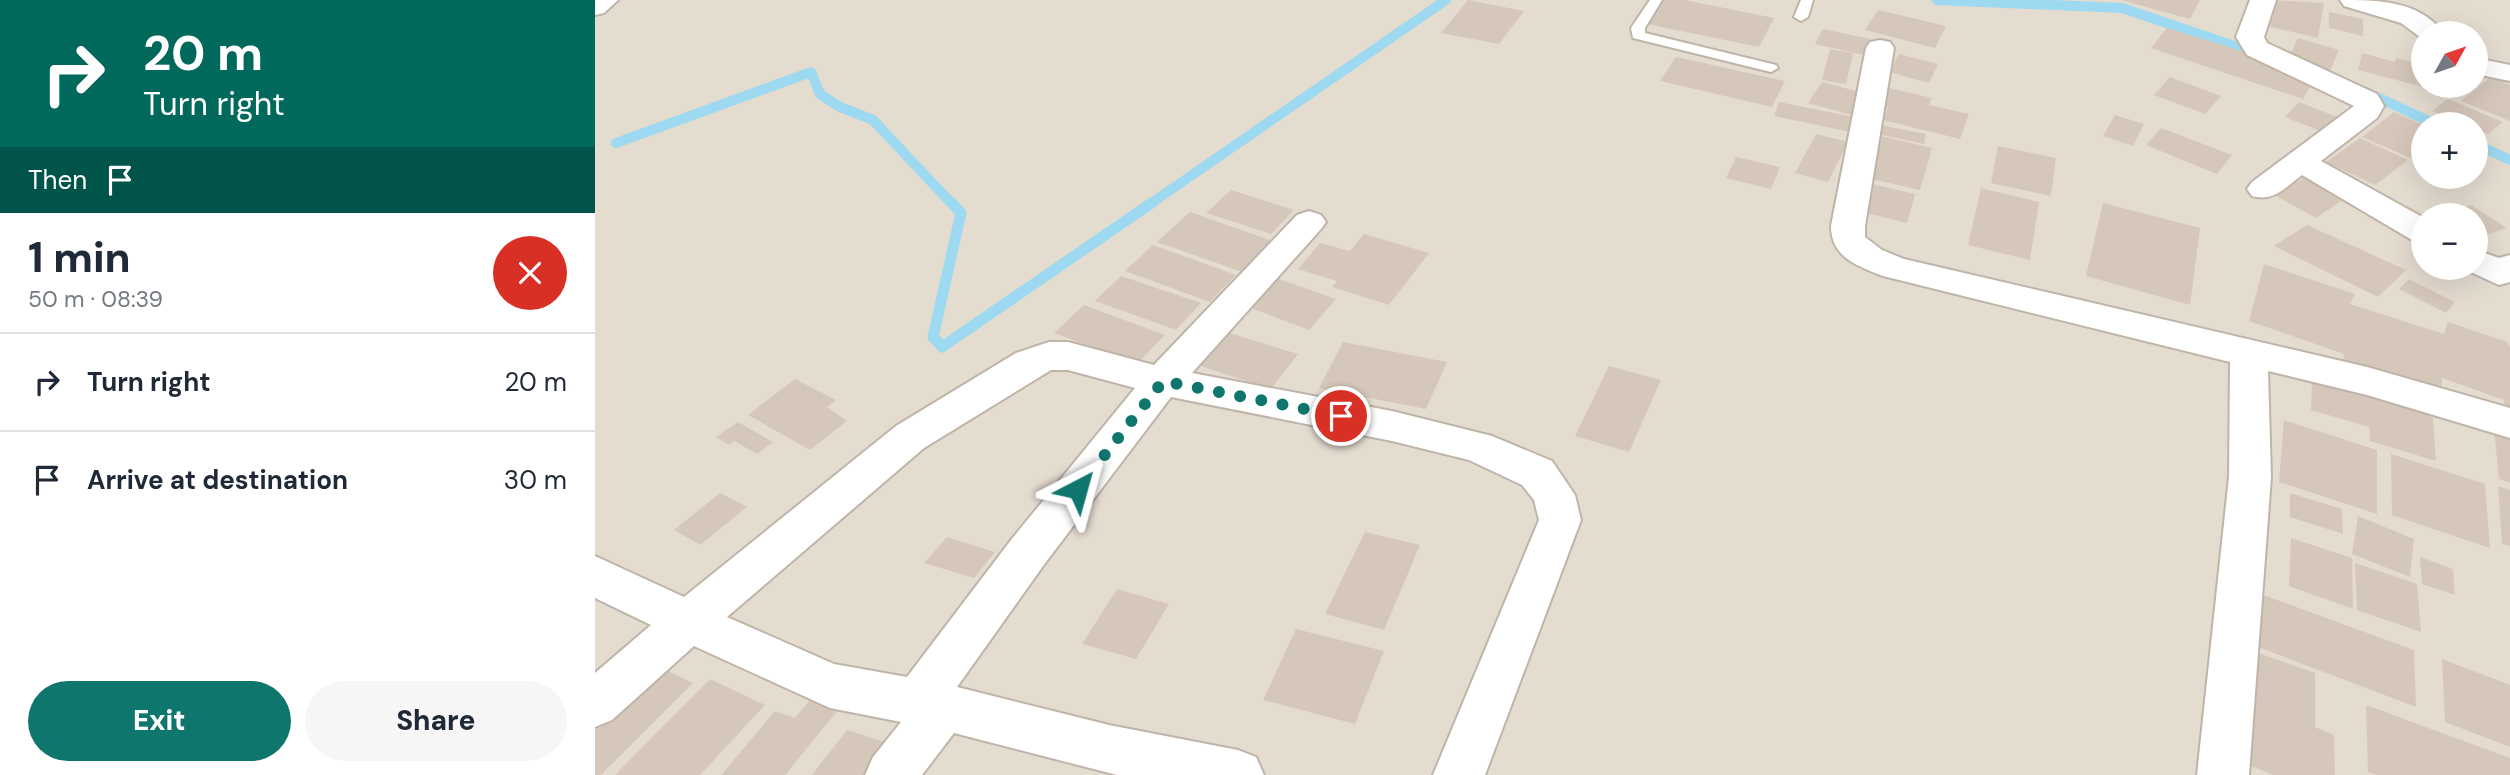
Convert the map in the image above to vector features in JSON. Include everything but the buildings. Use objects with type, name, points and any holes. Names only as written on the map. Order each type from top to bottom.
[{"type":"street","points":[[595,6],[605,0]]},
{"type":"street","points":[[2263,0],[2250,37],[2256,48],[2361,96],[2367,100],[2369,106],[2367,112],[2263,189]]},
{"type":"street","points":[[2353,0],[2414,21]]},
{"type":"street","points":[[1880,48],[1848,226],[1848,241],[1870,258],[1895,268],[2367,381],[2510,423]]},
{"type":"street","points":[[2489,69],[2510,73]]},
{"type":"street","points":[[2301,162],[2411,225]]},
{"type":"street","points":[[891,775],[930,705],[1027,553],[1163,381],[1309,222]]},
{"type":"street","points":[[2223,775],[2250,477],[2249,352]]},
{"type":"street","points":[[595,704],[689,621],[910,437],[1029,363],[1049,356],[1068,356],[1163,381],[1392,426],[1478,447],[1537,473],[1554,495],[1560,520],[1459,775]]},
{"type":"street","points":[[595,575],[830,686],[930,705],[1109,749],[1238,775]]},
{"type":"lane","points":[[1655,0],[1638,29],[1638,35],[1771,68]]},
{"type":"lane","points":[[1801,17],[1807,0]]},
{"type":"shaded area","points":[[595,0],[2510,0],[2510,775],[595,775]]},
{"type":"waterway","points":[[1150,204],[1446,0]]},
{"type":"waterway","points":[[1937,0],[2122,8],[2258,54]]},
{"type":"waterway","points":[[616,143],[811,72],[820,94],[838,106],[873,120],[952,204]]},
{"type":"waterway","points":[[2364,91],[2411,113]]},
{"type":"waterway","points":[[2488,150],[2510,160]]},
{"type":"waterway","points":[[951,202],[961,213],[933,337],[942,347],[1153,202]]},
{"type":"route","points":[[1078,489],[1163,381],[1341,416]]}]
